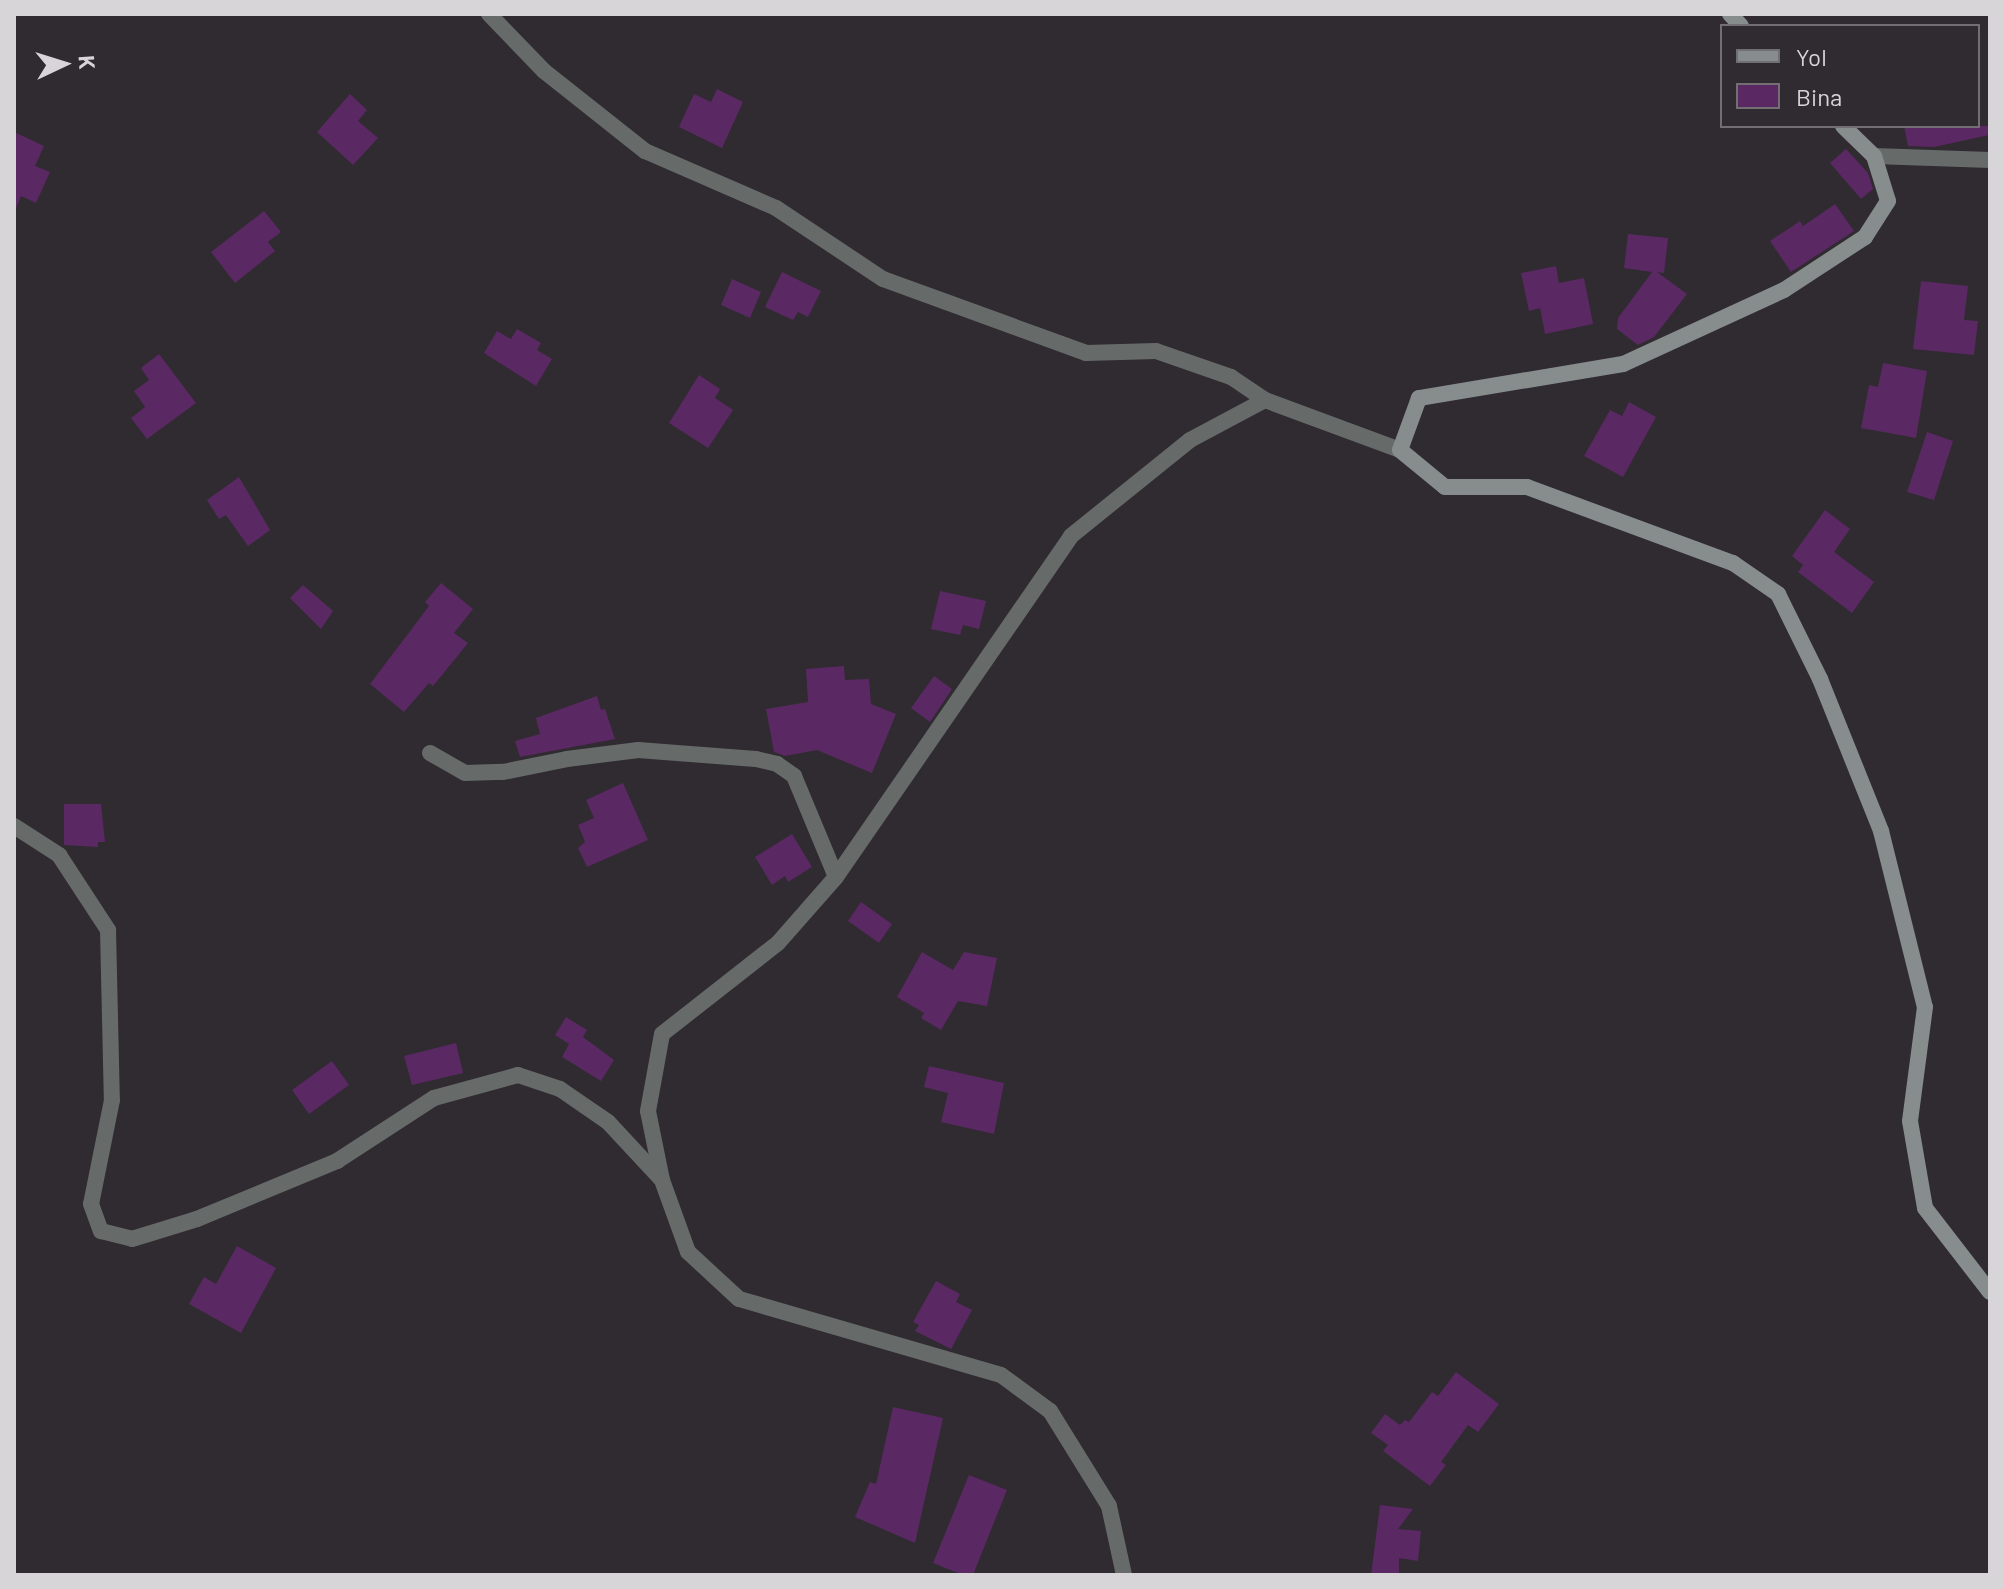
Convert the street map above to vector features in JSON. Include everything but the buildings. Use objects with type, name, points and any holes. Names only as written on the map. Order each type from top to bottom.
[{"type":"street","points":[[489,14],[544,71],[645,151],[776,208],[883,279],[1086,353],[1156,351],[1231,377],[1265,400],[1400,450],[1445,487],[1527,487],[1733,563],[1778,594],[1820,679],[1881,831],[1925,1007],[1910,1121],[1925,1208],[1990,1292]]},
{"type":"street","points":[[1400,450],[1419,398],[1623,364],[1784,290],[1865,237],[1888,201],[1874,156],[1845,128]]},
{"type":"street","points":[[1874,156],[1990,160]]},
{"type":"street","points":[[1124,1575],[1109,1506],[1050,1411],[1001,1375],[739,1299],[688,1252],[662,1180],[648,1111],[662,1034],[778,943],[836,877],[1071,536],[1190,440],[1265,400]]},
{"type":"street","points":[[430,753],[465,773],[503,772],[567,759],[638,750],[756,759],[777,764],[794,776],[836,877]]},
{"type":"street","points":[[14,826],[59,855],[108,930],[112,1100],[91,1204],[101,1231],[132,1239],[197,1219],[337,1161],[434,1098],[518,1075],[560,1089],[608,1122],[662,1180]]}]
